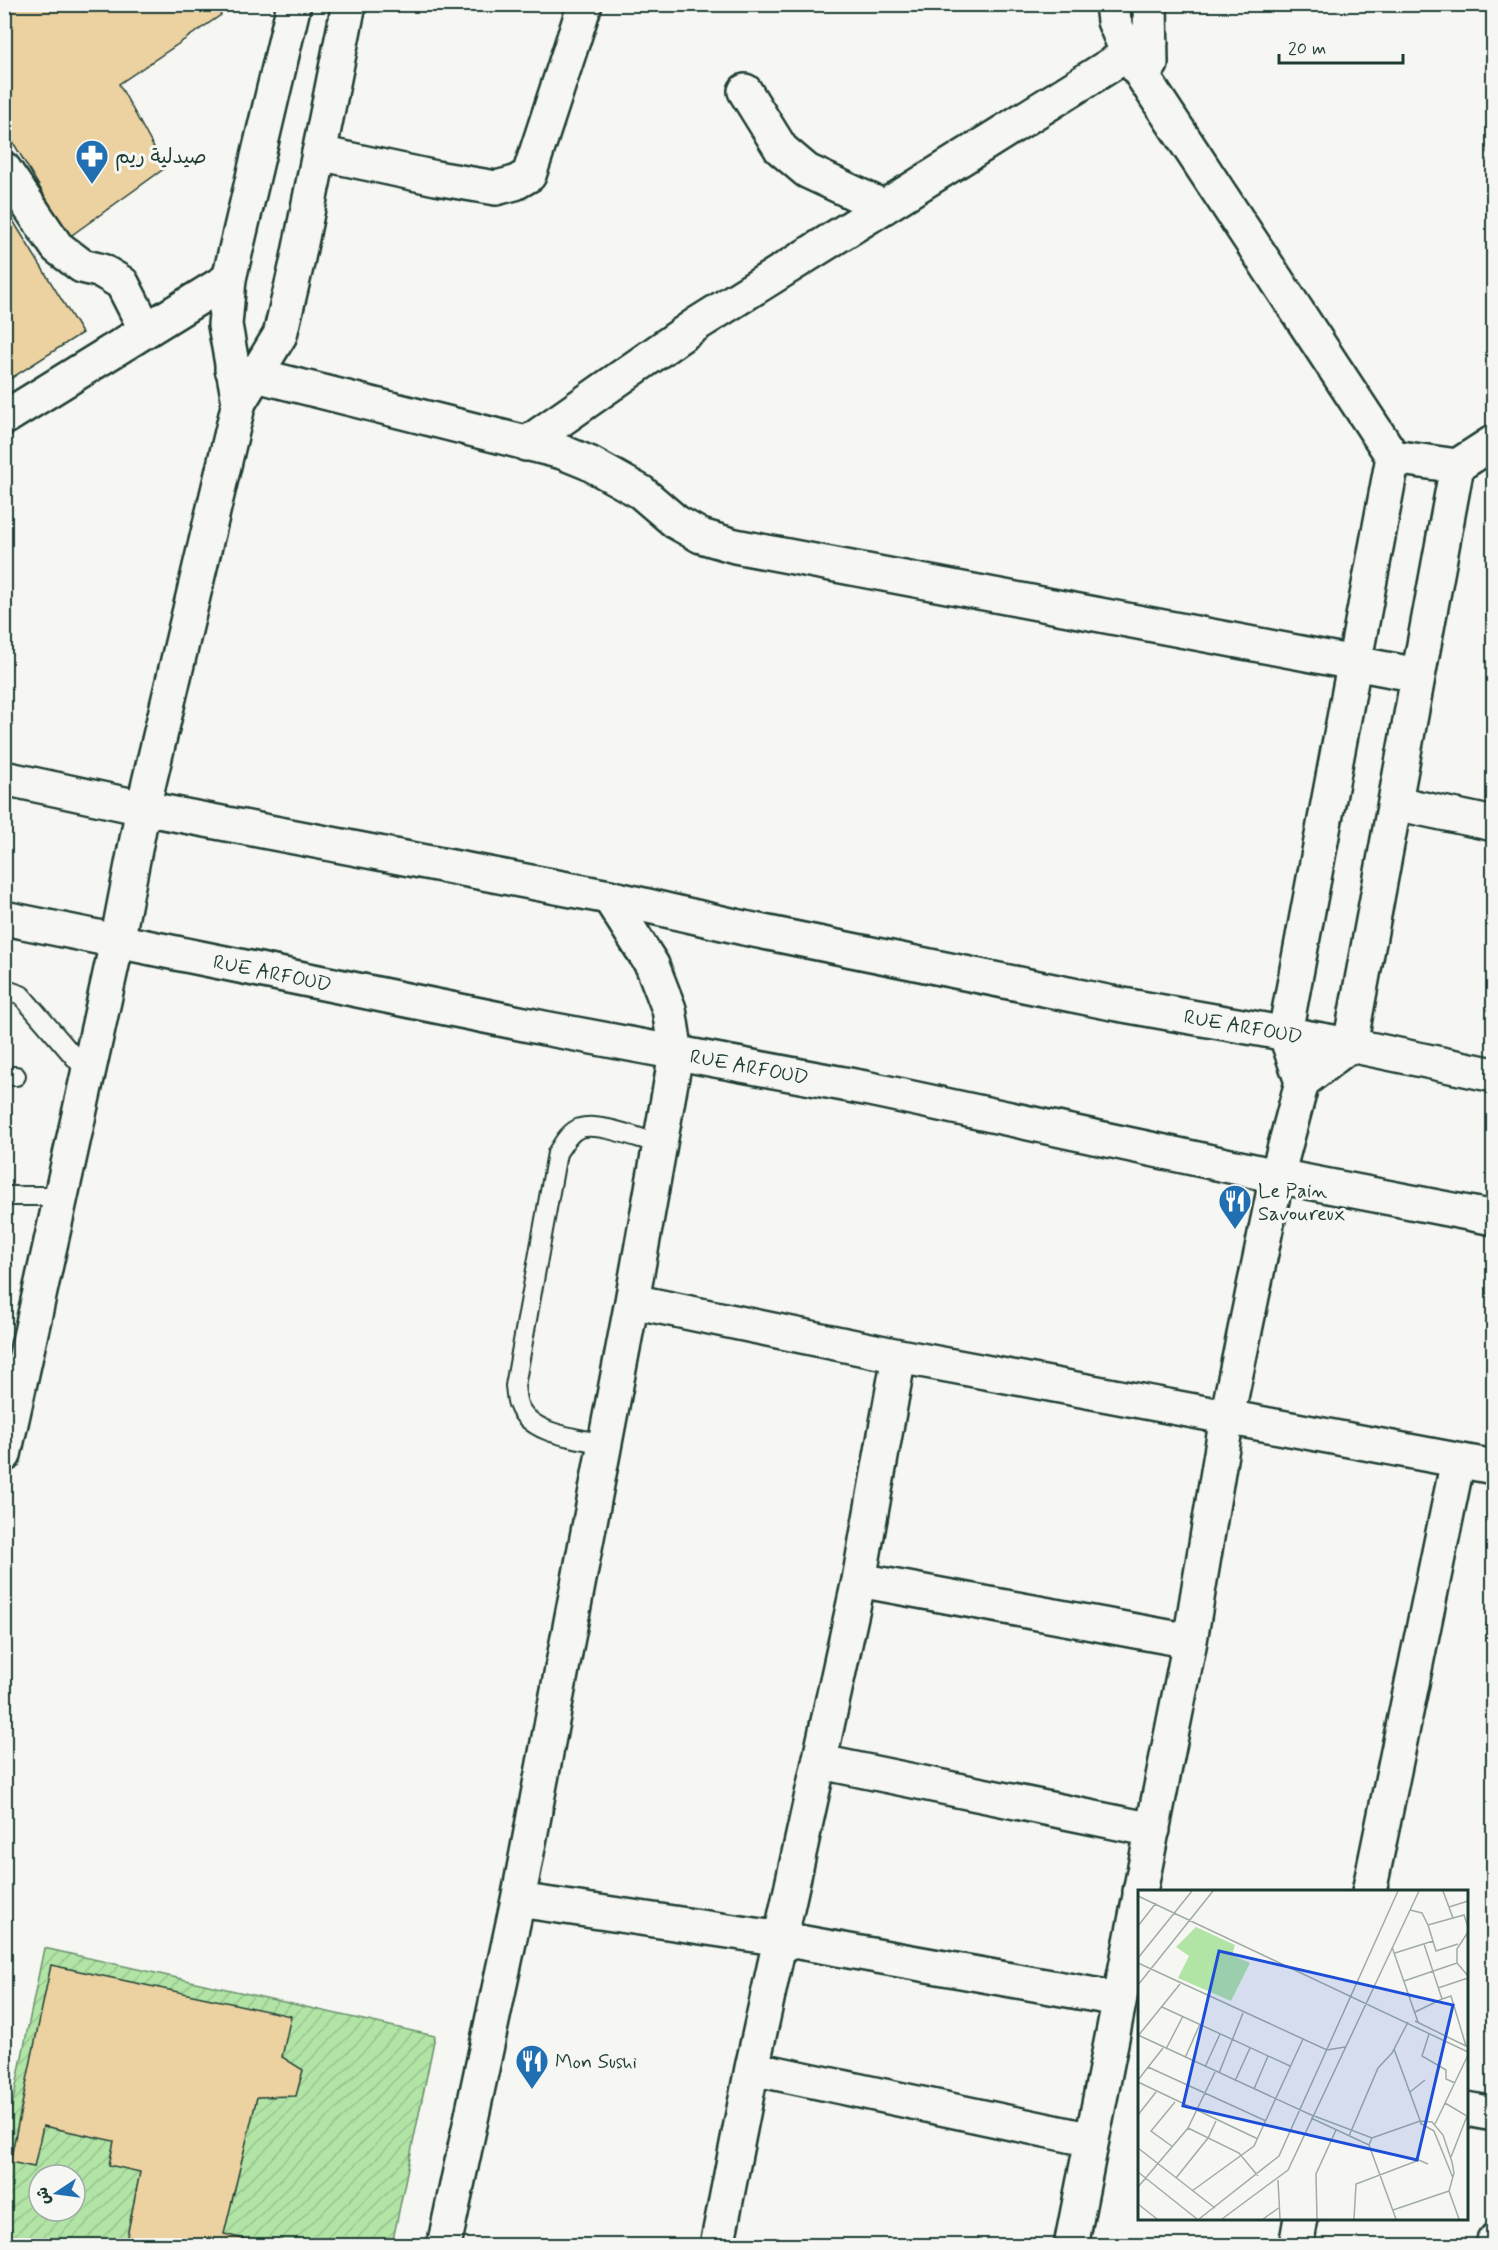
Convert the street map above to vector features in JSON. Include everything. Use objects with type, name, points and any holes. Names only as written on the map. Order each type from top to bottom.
[{"type":"street","points":[[245,372],[225,326],[229,279],[294,4]]},
{"type":"street","points":[[4,1455],[9,1418],[62,1196],[117,942],[143,808],[245,372],[280,335],[297,263],[349,4]]},
{"type":"street","points":[[319,153],[436,178],[496,188],[515,183],[529,175],[585,4]]},
{"type":"street","points":[[1112,4],[1114,21],[1139,48],[1152,93],[1393,457],[1285,1033],[1302,1082],[1277,1176],[1227,1417],[1190,1641],[1141,1890]]},
{"type":"street","points":[[526,444],[697,324],[1139,48],[1150,4]]},
{"type":"street","points":[[745,91],[781,149],[807,171],[884,207]]},
{"type":"street","points":[[4,169],[57,247],[82,266],[102,271],[122,283],[146,330]]},
{"type":"street","points":[[4,418],[229,279]]},
{"type":"street","points":[[245,372],[562,453],[589,463],[641,492],[676,522],[701,536],[735,546],[1418,675]]},
{"type":"street","points":[[1393,457],[1457,466],[1494,442]]},
{"type":"street","points":[[1302,1082],[1350,1045],[1457,466]]},
{"type":"street","name":"RUE ARFOUD","points":[[4,778],[143,808],[609,897],[744,928],[1089,999],[1350,1045],[1494,1076]]},
{"type":"street","points":[[1395,803],[1494,824]]},
{"type":"street","points":[[444,2246],[518,1900],[632,1301],[676,1054],[669,1009],[652,964],[609,897]]},
{"type":"street","name":"RUE ARFOUD","points":[[4,918],[676,1054],[865,1088],[1277,1176],[1494,1218]]},
{"type":"street","points":[[632,1301],[899,1356],[1494,1467]]},
{"type":"street","points":[[717,2246],[753,2068],[860,1580],[899,1356]]},
{"type":"street","points":[[1369,1890],[1458,1460]]},
{"type":"street","points":[[860,1580],[1190,1641]]},
{"type":"street","points":[[821,1762],[1153,1830]]},
{"type":"street","points":[[518,1900],[782,1939],[1118,1999]]},
{"type":"street","points":[[1071,2246],[1092,2140],[1126,2037],[1118,1999],[1138,1904]]},
{"type":"street","points":[[753,2068],[1092,2140]]},
{"type":"street","points":[[1468,2109],[1494,2115]]},
{"type":"street","points":[[1296,2246],[1301,2220]]},
{"type":"lane","points":[[4,989],[21,995],[88,1073]]},
{"type":"lane","points":[[605,1444],[548,1431],[531,1422],[519,1406],[514,1386],[557,1153],[567,1138],[578,1129],[593,1126],[660,1144]]},
{"type":"lane","points":[[4,1196],[62,1196]]},
{"type":"green space","points":[[44,1948],[435,2036],[392,2245],[5,2246],[5,2132]]},
{"type":"building","points":[[4,4],[215,4],[221,15],[119,84],[165,168],[69,237],[4,127]]},
{"type":"building","points":[[4,206],[82,333],[4,383]]},
{"type":"building","points":[[51,1965],[291,2016],[282,2057],[303,2070],[296,2096],[257,2097],[224,2234],[272,2246],[125,2246],[140,2172],[109,2165],[114,2141],[43,2126],[35,2163],[27,2163],[27,2166],[10,2162]]},
{"type":"place","name":"صيدلية ريم","points":[[92,185]]},
{"type":"place","name":"Le Pain Savoureux","points":[[1235,1230]]},
{"type":"place","name":"Mon Sushi","points":[[532,2090]]}]
